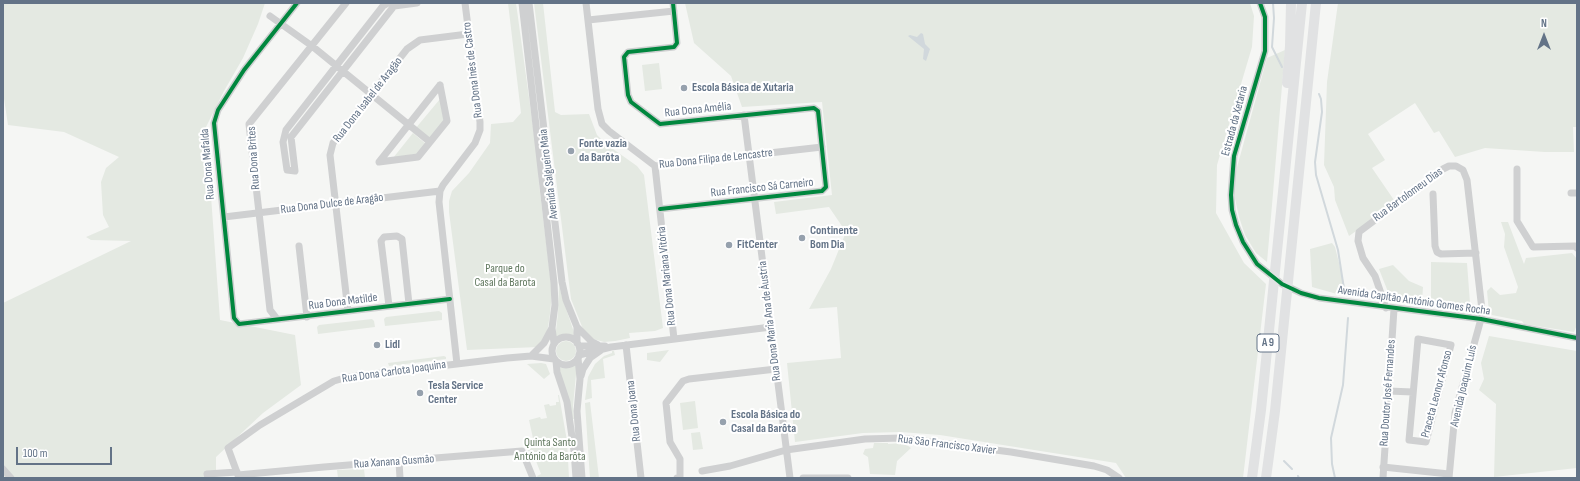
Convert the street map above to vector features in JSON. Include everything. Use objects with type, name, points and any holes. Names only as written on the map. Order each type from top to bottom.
[{"type":"highway","points":[[1289,131],[1287,89],[1291,3]]},
{"type":"highway","name":"A 9","points":[[1252,478],[1261,410],[1302,3]]},
{"type":"highway","name":"A 9","points":[[1266,478],[1275,411],[1316,3]]},
{"type":"street","name":"Rua Dona Mafalda","points":[[239,324],[234,318],[214,123],[218,110],[244,70],[297,3]]},
{"type":"street","name":"Rua Dona Brites","points":[[277,319],[270,310],[248,124],[346,3]]},
{"type":"street","points":[[388,3],[383,6],[285,133],[283,142],[287,170],[295,171],[291,137],[394,6],[417,3]]},
{"type":"street","name":"Rua Dona Inês de Castro","points":[[440,191],[447,179],[475,143],[480,130],[465,3]]},
{"type":"street","name":"Avenida Salgueiro Maia","points":[[522,3],[554,283],[555,305],[552,328],[553,345]]},
{"type":"street","name":"Avenida Salgueiro Maia","points":[[529,3],[562,282],[566,300],[577,327],[578,344]]},
{"type":"street","name":"Rua Dona Filipa de Lencastre","points":[[586,3],[599,115],[602,124],[655,166],[822,147]]},
{"type":"street","name":"Estrada da Xetaria","points":[[1260,3],[1265,17],[1265,51],[1234,156],[1231,195],[1232,210],[1243,242],[1258,264],[1282,284],[1301,293],[1319,298]]},
{"type":"street","points":[[588,20],[673,7]]},
{"type":"street","name":"Rua Dona Amélia","points":[[673,7],[677,43],[674,47],[628,52],[624,57],[628,95],[631,102],[660,124],[814,108],[818,111],[822,147]]},
{"type":"street","points":[[270,16],[282,23],[312,46],[430,142]]},
{"type":"street","name":"Rua Dona Isabel de Aragão","points":[[348,311],[330,155],[333,143],[407,49],[420,40],[468,34]]},
{"type":"street","points":[[440,85],[447,121],[430,142],[418,157],[379,162],[440,85]]},
{"type":"street","name":"Rua Dona Maria Ana de Áustria","points":[[744,115],[790,478]]},
{"type":"street","name":"Rua Francisco Sá Carneiro","points":[[660,209],[822,191],[826,187],[822,147]]},
{"type":"street","name":"Rua Dona Mariana Vitória","points":[[655,166],[674,339]]},
{"type":"street","name":"Rua Bartolomeu Dias","points":[[1386,308],[1375,276],[1363,258],[1358,242],[1359,232],[1443,169],[1449,166],[1456,166],[1463,170],[1467,180],[1482,310],[1481,319]]},
{"type":"street","points":[[1517,169],[1517,221],[1533,247],[1575,246],[1577,248]]},
{"type":"street","points":[[440,191],[439,207],[457,364]]},
{"type":"street","name":"Rua Dona Dulce de Aragão","points":[[224,217],[440,191]]},
{"type":"street","points":[[1434,194],[1435,246],[1437,252],[1441,254],[1476,253]]},
{"type":"street","points":[[389,306],[381,241],[384,237],[397,236],[402,239],[409,304]]},
{"type":"street","points":[[299,246],[307,316]]},
{"type":"street","name":"Avenida Capitão António Gomes Rocha","points":[[1319,298],[1386,308],[1481,319],[1577,338]]},
{"type":"street","name":"Rua Dona Matilde","points":[[239,324],[450,299]]},
{"type":"street","name":"Rua Doutor José Fernandes","points":[[1383,478],[1394,309]]},
{"type":"street","name":"Avenida Joaquim Luís","points":[[1449,476],[1455,413],[1481,319]]},
{"type":"street","points":[[577,327],[592,342],[601,346]]},
{"type":"street","points":[[555,360],[559,364],[568,365],[572,364],[579,356],[611,347],[771,327]]},
{"type":"street","points":[[531,356],[544,343],[552,328]]},
{"type":"street","points":[[576,478],[567,402],[552,353],[553,345],[560,338],[567,337],[571,338],[578,344],[611,347]]},
{"type":"street","name":"Praceta Leonor Afonso","points":[[1418,339],[1450,345],[1426,442],[1409,440],[1413,392],[1418,339]]},
{"type":"street","points":[[578,344],[580,379],[577,411],[582,478]]},
{"type":"street","name":"Rua Dona Carlota Joaquina","points":[[531,356],[553,345]]},
{"type":"street","name":"Rua Dona Joana","points":[[626,345],[641,478]]},
{"type":"street","points":[[580,379],[590,358],[599,351],[611,347]]},
{"type":"street","name":"Rua Dona Carlota Joaquina","points":[[238,475],[228,448],[260,425],[334,381],[348,377],[531,356],[555,360]]},
{"type":"street","points":[[677,478],[680,478],[680,459],[670,442],[666,403],[683,381],[688,378],[776,368]]},
{"type":"street","name":"Praceta Leonor Afonso","points":[[1388,390],[1413,392]]},
{"type":"street","name":"Rua São Francisco Xavier","points":[[702,471],[730,466],[786,450],[865,439],[908,439],[1011,452],[1094,466],[1107,470],[1119,478]]},
{"type":"street","name":"Rua Xanana Gusmão","points":[[208,478],[207,474],[238,475],[324,466],[399,462],[522,452],[533,478]]},
{"type":"street","points":[[399,462],[400,478]]},
{"type":"street","points":[[1383,467],[1449,476]]},
{"type":"street","points":[[3,469],[11,478]]},
{"type":"street","points":[[803,478],[848,478]]},
{"type":"green space","points":[[3,3],[265,3],[258,24],[243,58],[206,127],[220,320],[295,335],[301,385],[263,413],[216,457],[216,471],[209,478],[3,478],[3,303],[131,241],[91,240],[86,237],[109,227],[103,215],[101,182],[106,168],[119,157],[64,132],[8,125],[3,92]]},
{"type":"green space","name":"Parque do Casal da Barota","points":[[508,3],[516,3],[538,163],[539,184],[552,291],[550,314],[547,333],[538,347],[467,350],[449,212],[449,201],[452,191],[469,173],[490,143],[491,124],[513,122],[521,113]]},
{"type":"green space","name":"Parque do Casal da Barota","points":[[534,3],[543,3],[555,112],[561,115],[589,114],[597,135],[606,144],[637,166],[644,175],[663,328],[655,331],[629,333],[630,338],[615,341],[604,342],[593,339],[583,329],[571,299]]},
{"type":"green space","points":[[685,3],[1250,3],[1254,16],[1252,47],[1217,165],[1216,213],[1244,263],[1266,284],[1243,478],[1126,478],[1116,463],[940,435],[901,432],[863,433],[795,442],[787,363],[841,358],[837,307],[809,309],[831,269],[846,232],[829,207],[776,214],[774,202],[832,195],[822,102],[742,107],[731,76],[694,43]]},
{"type":"green space","points":[[1338,3],[1577,3],[1577,127],[1573,127],[1574,152],[1545,152],[1485,148],[1455,157],[1439,131],[1434,133],[1415,103],[1368,134],[1385,160],[1372,168],[1396,203],[1349,236],[1335,200],[1334,187],[1324,165],[1327,82]]},
{"type":"green space","points":[[1285,50],[1267,262],[1256,253],[1245,235],[1234,194],[1236,171],[1267,58]]},
{"type":"green space","points":[[659,63],[662,89],[645,91],[642,65]]},
{"type":"green space","points":[[440,99],[444,122],[429,141],[415,129]]},
{"type":"green space","points":[[413,133],[426,144],[417,154],[393,158]]},
{"type":"green space","points":[[1501,222],[1508,222],[1524,264],[1526,258],[1572,253],[1577,259],[1577,325],[1574,332],[1524,324],[1522,321],[1492,315],[1489,312],[1487,291],[1491,287],[1500,295],[1516,293],[1518,287],[1504,247],[1505,234]]},
{"type":"green space","points":[[1332,243],[1335,247],[1347,295],[1337,294],[1312,287],[1310,249]]},
{"type":"green space","points":[[1431,262],[1467,263],[1470,303],[1476,306],[1475,312],[1431,302]]},
{"type":"green space","points":[[1393,265],[1409,281],[1423,287],[1422,301],[1394,300],[1390,297],[1379,269]]},
{"type":"green space","points":[[559,285],[576,338],[563,334],[555,339]]},
{"type":"green space","points":[[439,311],[442,313],[442,320],[385,326],[384,319],[386,317]]},
{"type":"green space","points":[[372,319],[375,327],[318,334],[317,327],[319,325]]},
{"type":"green space","points":[[1489,336],[1577,351],[1577,468],[1494,477],[1496,404],[1479,390],[1484,379],[1481,363]]},
{"type":"green space","points":[[562,341],[570,341],[576,347],[576,355],[570,361],[562,361],[556,355],[556,347]]},
{"type":"green space","points":[[669,350],[660,362],[647,360],[647,353]]},
{"type":"green space","points":[[612,351],[614,351],[615,355],[603,359],[605,378],[591,380],[592,398],[585,400],[588,377],[595,364],[604,356],[612,353]]},
{"type":"green space","points":[[444,356],[446,359],[389,366],[388,363]]},
{"type":"green space","points":[[527,364],[546,364],[550,374],[544,379]]},
{"type":"green space","points":[[577,364],[573,406],[574,419],[572,419],[559,367],[567,368]]},
{"type":"green space","name":"Quinta Santo António da Barôta","points":[[558,395],[567,441],[569,478],[538,478],[537,476],[541,474],[536,461],[532,462],[527,447],[534,443],[529,420],[540,417],[541,419],[547,418],[544,405],[556,405],[556,402],[559,402]]},
{"type":"green space","points":[[695,401],[698,428],[683,430],[680,403]]},
{"type":"green space","points":[[590,402],[599,478],[590,478],[585,403]]},
{"type":"green space","points":[[700,432],[703,449],[693,450],[691,433]]},
{"type":"green space","points":[[874,443],[904,443],[911,448],[897,461],[895,475],[870,474],[868,457],[863,454],[865,449],[873,448]]},
{"type":"green space","points":[[364,469],[365,478],[338,478],[337,470]]},
{"type":"shaded area","points":[[921,33],[923,34],[925,44],[930,49],[926,61],[923,59],[924,49],[908,36],[910,35],[917,37]]},
{"type":"waterway","points":[[1273,3],[1274,18],[1272,47],[1282,67]]},
{"type":"waterway","points":[[1319,94],[1322,112],[1315,162],[1316,175],[1338,250],[1344,289]]},
{"type":"waterway","points":[[1335,478],[1332,464],[1331,438],[1343,385],[1348,318]]},
{"type":"waterway","points":[[1284,461],[1292,469]]},
{"type":"cycle path","points":[[297,3],[244,70],[218,110],[214,123],[234,318],[239,324],[450,299]]},
{"type":"cycle path","points":[[660,209],[822,191],[826,187],[818,111],[814,108],[660,124],[631,102],[628,95],[624,57],[628,52],[674,47],[677,43],[673,3]]},
{"type":"cycle path","points":[[1260,3],[1265,17],[1265,51],[1234,156],[1231,195],[1232,210],[1236,225],[1243,242],[1257,264],[1282,284],[1301,293],[1319,298],[1481,319],[1577,338]]},
{"type":"place","name":"Escola Básica de Xutaria","points":[[684,88]]},
{"type":"place","name":"Fonte vazia da Barôta","points":[[571,151]]},
{"type":"place","name":"Continente Bom Dia","points":[[802,238]]},
{"type":"place","name":"FitCenter","points":[[729,245]]},
{"type":"place","name":"Lidl","points":[[377,345]]},
{"type":"place","name":"Tesla Service Center","points":[[420,393]]},
{"type":"place","name":"Escola Básica do Casal da Barôta","points":[[723,422]]}]
